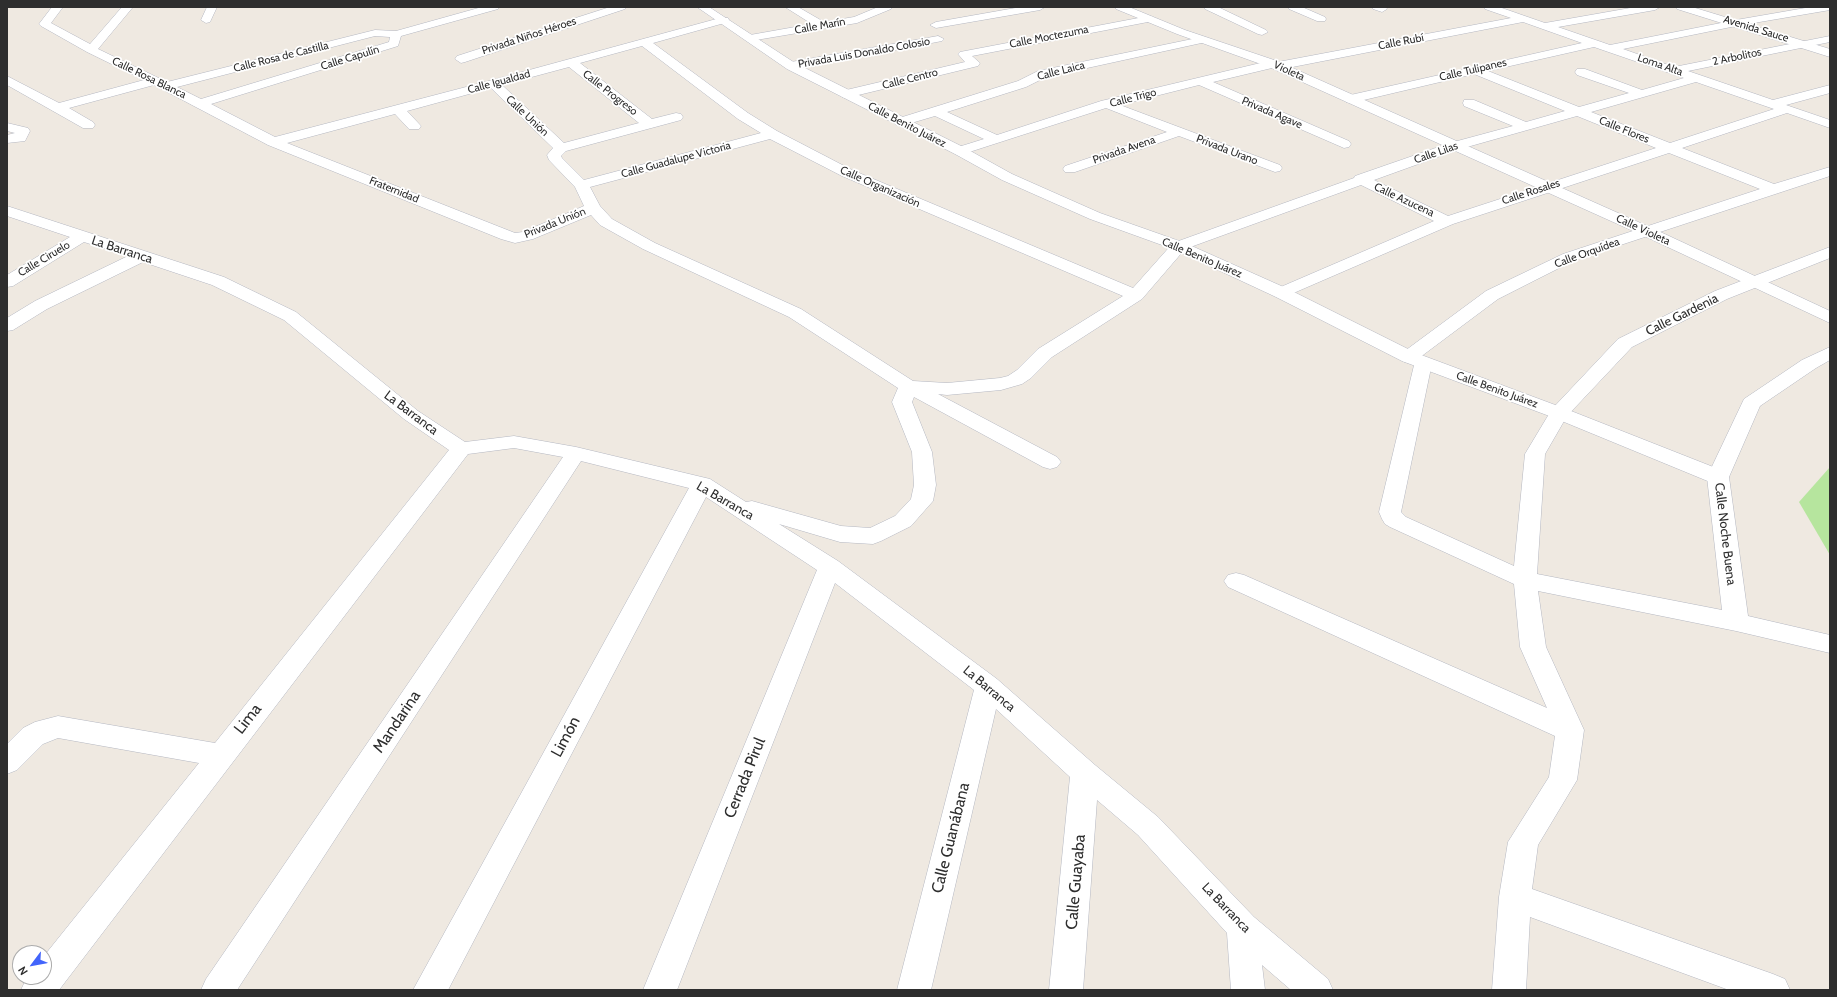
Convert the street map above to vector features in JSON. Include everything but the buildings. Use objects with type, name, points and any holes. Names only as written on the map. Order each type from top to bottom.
[{"type":"street","name":"Calle Rosa Blanca","points":[[58,7],[45,24],[91,50],[166,86],[273,142]]},
{"type":"street","points":[[91,50],[128,7]]},
{"type":"street","points":[[206,20],[212,7]]},
{"type":"street","points":[[396,34],[494,7]]},
{"type":"street","name":"Privada Niños Héroes","points":[[461,59],[620,7]]},
{"type":"street","name":"Calle Benito Juárez","points":[[702,7],[724,20],[791,66],[960,151],[1007,177],[1095,216],[1179,246],[1282,293],[1416,360],[1559,413],[1718,477]]},
{"type":"street","points":[[790,7],[823,26]]},
{"type":"street","name":"Calle Marín","points":[[750,38],[863,19],[887,7]]},
{"type":"street","points":[[936,25],[1040,7]]},
{"type":"street","name":"Violeta","points":[[1124,7],[1149,19],[1202,40],[1275,65],[1455,146]]},
{"type":"street","points":[[1209,7],[1262,32]]},
{"type":"street","points":[[1293,7],[1321,19]]},
{"type":"street","name":"Loma Alta","points":[[1489,7],[1505,12],[1525,14],[1546,26],[1830,124]]},
{"type":"street","points":[[1546,26],[1655,7]]},
{"type":"street","name":"Avenida Sauce","points":[[1681,7],[1830,52]]},
{"type":"street","points":[[1610,48],[1736,23],[1830,7]]},
{"type":"street","name":"Calle Rubí","points":[[1275,65],[1525,14]]},
{"type":"street","name":"Calle Moctezuma","points":[[974,62],[964,54],[1149,19]]},
{"type":"street","name":"Calle Igualdad","points":[[273,142],[493,84],[724,20]]},
{"type":"street","name":"Calle Rosa de Castilla","points":[[166,86],[375,33],[396,34]]},
{"type":"street","name":"Calle Capulín","points":[[199,104],[394,44],[396,34]]},
{"type":"street","name":"2 Arbolitos","points":[[1674,70],[1830,38]]},
{"type":"street","name":"Privada Luis Donaldo Colosio","points":[[791,66],[938,39]]},
{"type":"street","name":"Calle Laica","points":[[901,122],[1022,84],[1042,74],[1202,40]]},
{"type":"street","name":"Calle Organización","points":[[644,42],[743,116],[772,134],[847,173],[1136,295]]},
{"type":"street","name":"Calle Tulipanes","points":[[1351,99],[1595,43]]},
{"type":"street","name":"Calle Progreso","points":[[571,62],[648,124]]},
{"type":"street","name":"Calle Centro","points":[[846,94],[974,62]]},
{"type":"street","name":"Calle Trigo","points":[[960,151],[1106,104],[1200,81],[1275,65]]},
{"type":"street","name":"Calle Flores","points":[[1474,70],[1775,190]]},
{"type":"street","points":[[1581,72],[1642,94]]},
{"type":"street","name":"Calle Lilas","points":[[1179,246],[1360,179],[1455,146],[1698,78]]},
{"type":"street","points":[[7,80],[88,125]]},
{"type":"street","points":[[58,107],[154,80]]},
{"type":"street","name":"Privada Agave","points":[[1200,81],[1344,144]]},
{"type":"street","name":"Calle Unión","points":[[493,84],[561,148]]},
{"type":"street","name":"Calle Rosales","points":[[1282,293],[1447,220],[1667,147],[1830,89]]},
{"type":"street","points":[[1469,103],[1524,126]]},
{"type":"street","name":"Privada Urano","points":[[1106,104],[1275,168]]},
{"type":"street","points":[[398,109],[414,126]]},
{"type":"street","points":[[935,111],[996,139]]},
{"type":"street","name":"Calle Progreso","points":[[561,148],[676,117]]},
{"type":"street","points":[[7,127],[23,131],[13,138]]},
{"type":"street","name":"Privada Avena","points":[[1070,169],[1179,132]]},
{"type":"street","name":"Calle Guadalupe Victoria","points":[[581,185],[772,134]]},
{"type":"street","name":"Fraternidad","points":[[273,142],[507,236],[516,238]]},
{"type":"street","name":"Calle Violeta","points":[[1455,146],[1648,232],[1830,318]]},
{"type":"street","points":[[561,148],[554,155],[556,160],[581,185],[593,208],[606,222],[649,246],[795,312],[908,386],[1050,462]]},
{"type":"street","name":"Calle Orquídea","points":[[1416,360],[1492,295],[1569,257],[1830,171]]},
{"type":"street","name":"Calle Azucena","points":[[1360,179],[1447,220]]},
{"type":"street","name":"Privada Unión","points":[[516,238],[527,236],[593,208]]},
{"type":"street","name":"La Barranca","points":[[13,217],[142,256],[218,281],[290,316],[411,415],[460,449],[514,442],[576,453],[702,484],[830,567],[988,686],[1085,773],[1148,826],[1243,927],[1316,990]]},
{"type":"street","name":"Calle Ciruelo","points":[[7,282],[81,237]]},
{"type":"street","points":[[908,386],[947,389],[1001,384],[1015,380],[1024,374],[1045,353],[1136,295],[1179,246]]},
{"type":"street","name":"Calle Gardenia","points":[[1570,730],[1534,647],[1525,580],[1535,454],[1559,413],[1573,400],[1625,343],[1721,295],[1755,283],[1830,252]]},
{"type":"street","points":[[7,326],[41,305],[142,256]]},
{"type":"street","name":"Calle Noche Buena","points":[[1736,622],[1718,477],[1751,403],[1809,364],[1830,353]]},
{"type":"street","points":[[1416,360],[1390,512],[1393,519],[1403,525],[1525,580],[1736,622],[1830,644]]},
{"type":"street","points":[[726,500],[840,534],[873,536],[902,521],[922,501],[925,485],[922,452],[902,402],[908,386]]},
{"type":"street","name":"Lima","points":[[38,990],[460,449]]},
{"type":"street","name":"Mandarina","points":[[218,990],[576,453]]},
{"type":"street","name":"Limón","points":[[430,990],[702,484]]},
{"type":"street","name":"Cerrada Pirul","points":[[660,990],[830,567]]},
{"type":"street","points":[[1236,581],[1570,730],[1563,780],[1523,842],[1515,897],[1509,990]]},
{"type":"street","name":"Calle Guanábana","points":[[914,990],[988,686]]},
{"type":"street","points":[[7,762],[23,745],[45,730],[58,727],[220,755]]},
{"type":"street","name":"Calle Guayaba","points":[[1066,990],[1085,773]]},
{"type":"street","points":[[1515,897],[1773,990]]},
{"type":"street","points":[[1243,927],[1248,990]]},
{"type":"green space","points":[[1830,467],[1830,555],[1799,502]]}]
